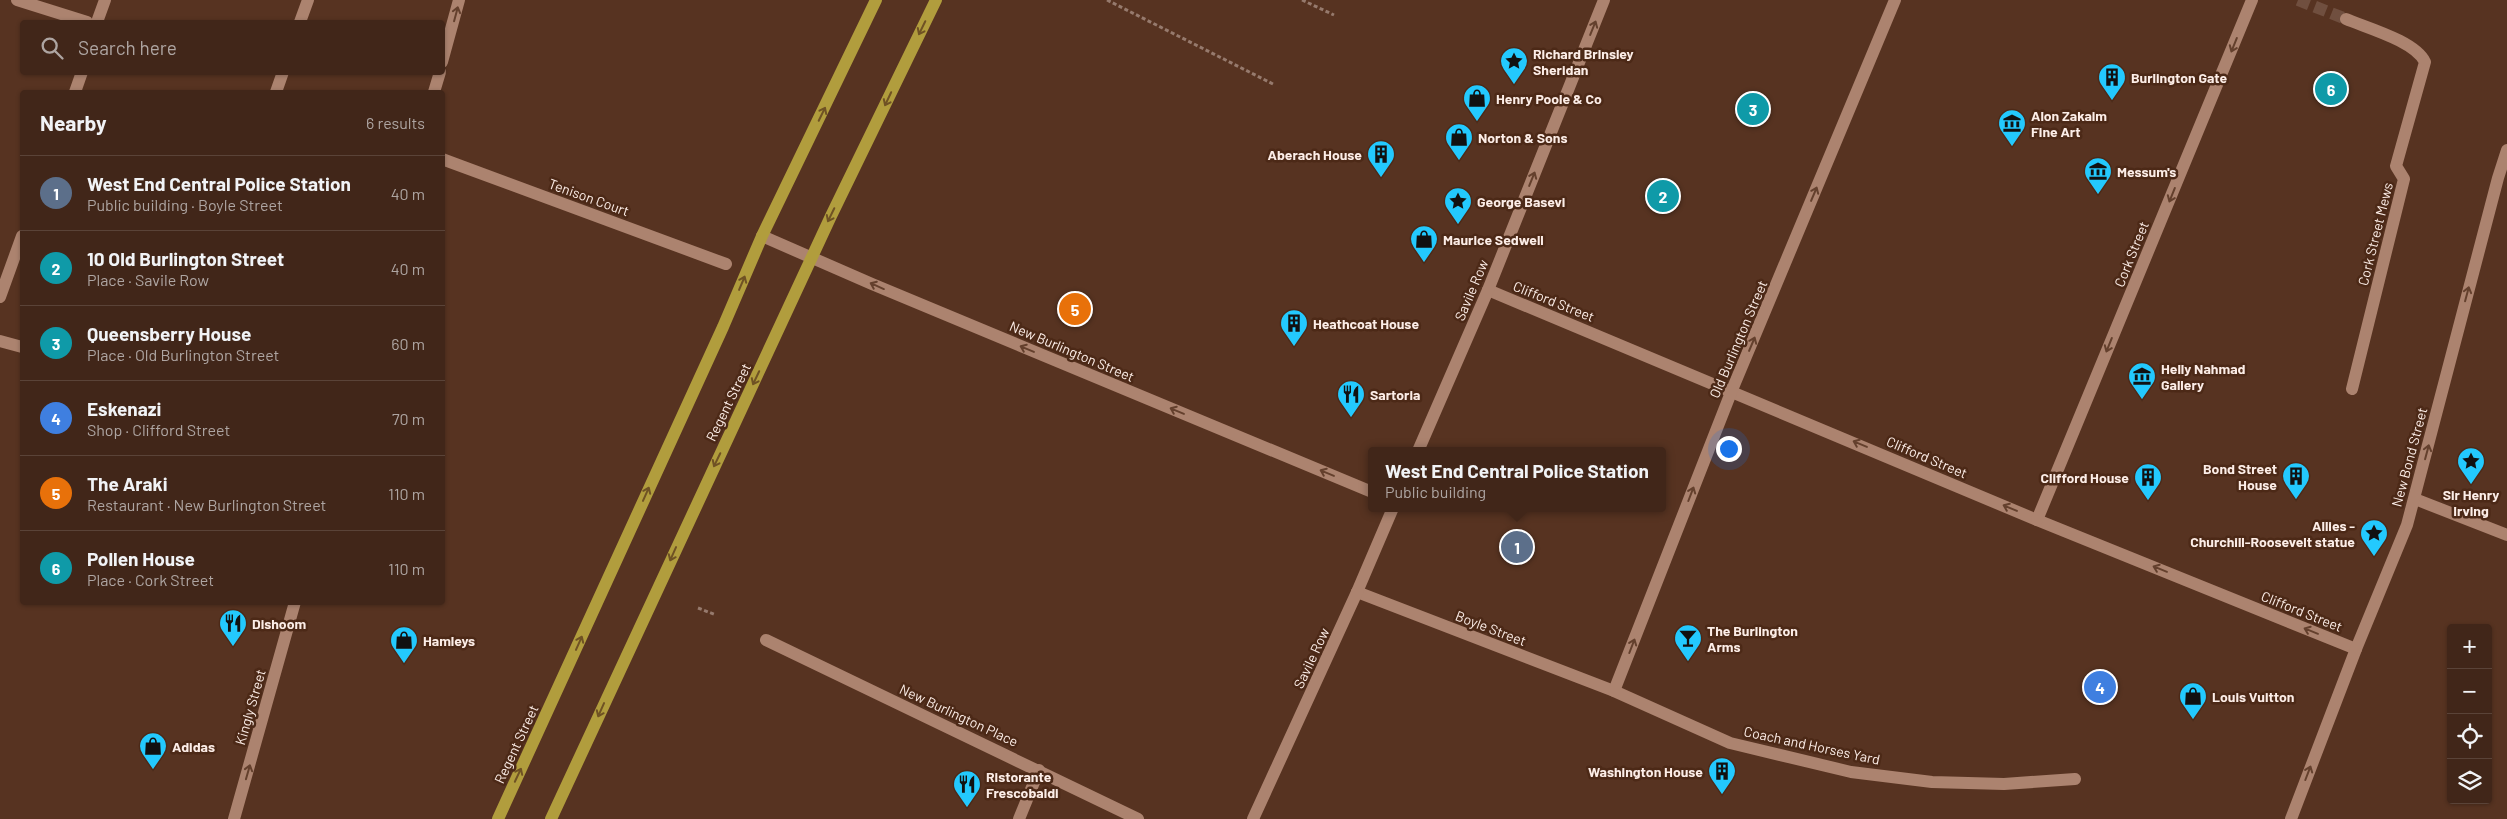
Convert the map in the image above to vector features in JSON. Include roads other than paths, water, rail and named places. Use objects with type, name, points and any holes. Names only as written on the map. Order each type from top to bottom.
[{"type":"main road","name":"Regent Street","points":[[498,819],[723,328],[762,236],[876,0]]},
{"type":"main road","name":"Regent Street","points":[[551,819],[700,494],[936,0]]},
{"type":"street","points":[[17,0],[81,20]]},
{"type":"street","points":[[98,20],[106,0]]},
{"type":"street","points":[[301,20],[308,0]]},
{"type":"street","points":[[445,51],[459,0]]},
{"type":"street","name":"Savile Row","points":[[1420,447],[1488,290],[1604,0]]},
{"type":"street","name":"Old Burlington Street","points":[[1614,691],[1732,390],[1895,0]]},
{"type":"street","name":"Cork Street","points":[[2037,520],[2252,0]]},
{"type":"street","name":"Cork Street Mews","points":[[2346,19],[2413,47],[2422,55],[2425,62],[2396,166],[2404,178],[2352,389]]},
{"type":"street","points":[[78,90],[81,75]]},
{"type":"street","points":[[277,90],[282,75]]},
{"type":"street","points":[[435,90],[439,75]]},
{"type":"street","name":"New Bond Street","points":[[2291,819],[2356,649],[2401,540],[2414,499],[2507,150]]},
{"type":"street","name":"Tenison Court","points":[[445,160],[726,264]]},
{"type":"street","name":"New Burlington Street","points":[[762,236],[1368,490]]},
{"type":"street","points":[[0,297],[20,242]]},
{"type":"street","name":"Clifford Street","points":[[1488,290],[1732,390],[2037,520],[2356,649]]},
{"type":"street","points":[[0,341],[20,347]]},
{"type":"street","points":[[2414,499],[2507,535]]},
{"type":"street","name":"Savile Row","points":[[1253,819],[1357,592],[1391,512]]},
{"type":"street","name":"Boyle Street","points":[[1357,592],[1614,691]]},
{"type":"street","name":"Kingly Street","points":[[234,819],[294,605]]},
{"type":"street","name":"New Burlington Place","points":[[766,640],[1040,770],[1138,819]]},
{"type":"street","name":"Coach and Horses Yard","points":[[1614,691],[1730,743],[1851,772],[1932,782],[2004,784],[2075,779]]},
{"type":"street","points":[[1019,819],[1040,770]]},
{"type":"tunnel","points":[[2298,0],[2346,19]]},
{"type":"place","name":"Richard Brinsley Sheridan","points":[[1514,85]]},
{"type":"place","name":"Pollen House","points":[[2331,89]]},
{"type":"place","name":"Burlington Gate","points":[[2112,101]]},
{"type":"place","name":"Queensberry House","points":[[1753,109]]},
{"type":"place","name":"Henry Poole & Co","points":[[1477,122]]},
{"type":"place","name":"Alon Zakaim Fine Art","points":[[2012,147]]},
{"type":"place","name":"Norton & Sons","points":[[1459,161]]},
{"type":"place","name":"Aberach House","points":[[1381,178]]},
{"type":"place","name":"Messum's","points":[[2098,195]]},
{"type":"place","name":"10 Old Burlington Street","points":[[1663,196]]},
{"type":"place","name":"George Basevi","points":[[1458,225]]},
{"type":"place","name":"Maurice Sedwell","points":[[1424,263]]},
{"type":"place","name":"The Araki","points":[[1075,309]]},
{"type":"place","name":"Heathcoat House","points":[[1294,347]]},
{"type":"place","name":"Helly Nahmad Gallery","points":[[2142,400]]},
{"type":"place","name":"Sartoria","points":[[1351,418]]},
{"type":"place","name":"Sir Henry Irving","points":[[2471,485]]},
{"type":"place","name":"Bond Street House","points":[[2296,500]]},
{"type":"place","name":"Clifford House","points":[[2148,501]]},
{"type":"place","name":"West End Central Police Station","points":[[1517,547]]},
{"type":"place","name":"Allies - Churchill-Roosevelt statue","points":[[2374,557]]},
{"type":"place","name":"Dishoom","points":[[233,647]]},
{"type":"place","name":"The Burlington Arms","points":[[1688,662]]},
{"type":"place","name":"Hamleys","points":[[404,664]]},
{"type":"place","name":"Eskenazi","points":[[2100,687]]},
{"type":"place","name":"Louis Vuitton","points":[[2193,720]]},
{"type":"place","name":"Adidas","points":[[153,770]]},
{"type":"place","name":"Washington House","points":[[1722,795]]},
{"type":"place","name":"Ristorante Frescobaldi","points":[[967,808]]}]
